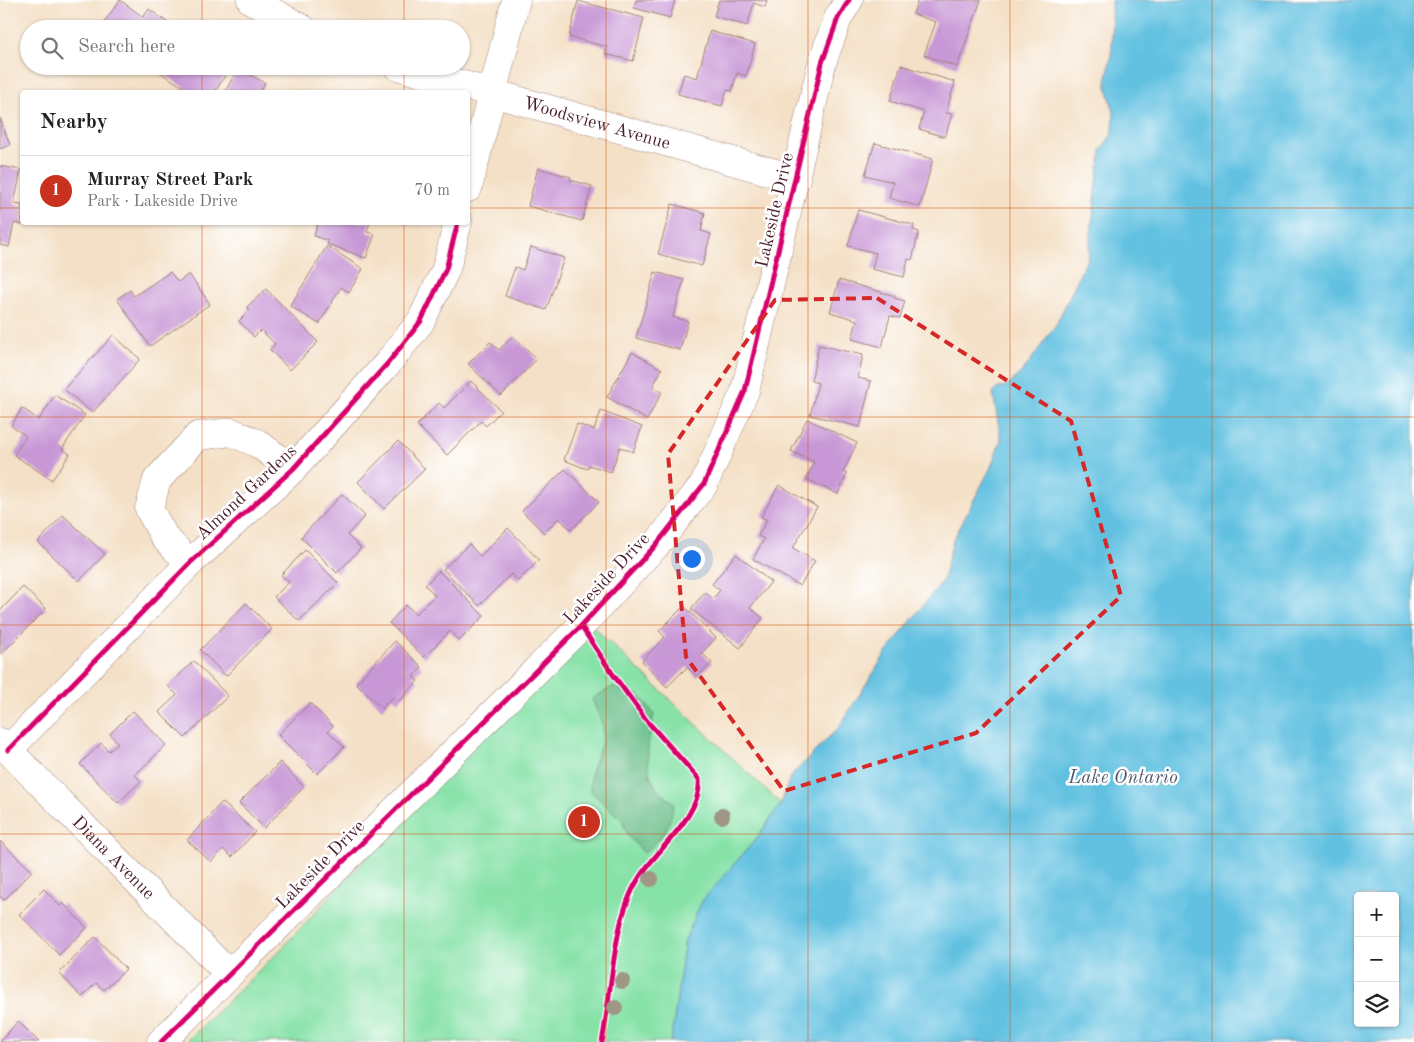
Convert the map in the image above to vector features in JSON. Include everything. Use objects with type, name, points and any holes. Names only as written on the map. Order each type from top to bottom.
[{"type":"street","points":[[251,0],[287,20]]},
{"type":"street","points":[[470,180],[516,0]]},
{"type":"street","name":"Lakeside Drive","points":[[161,1042],[228,973],[581,626],[656,545],[704,484],[745,391],[822,63],[838,18],[849,0]]},
{"type":"street","name":"Woodsview Avenue","points":[[426,75],[492,95],[796,179]]},
{"type":"street","name":"Almond Gardens","points":[[4,746],[190,563],[293,469],[388,363],[421,321],[446,269],[457,225]]},
{"type":"street","name":"Almond Gardens","points":[[190,563],[165,538],[149,509],[157,480],[198,436],[231,432],[257,443],[293,469]]},
{"type":"street","name":"Diana Avenue","points":[[4,746],[228,973]]},
{"type":"highlighted area","points":[[877,298],[1071,421],[1121,596],[976,733],[784,791],[686,657],[668,454],[775,300]]},
{"type":"green space","points":[[588,622],[781,804],[756,839],[702,902],[685,940],[671,1042],[186,1042],[281,949]]},
{"type":"green space","points":[[612,687],[639,695],[654,714],[648,754],[650,774],[653,783],[659,791],[674,803],[665,831],[644,853],[628,836],[622,820],[590,791],[591,772],[602,742],[603,725],[592,699]]},
{"type":"water","name":"Lake Ontario","points":[[1111,0],[1414,0],[1414,1042],[671,1042],[685,940],[702,901],[756,839],[781,804],[790,777],[839,727],[886,653],[943,580],[953,540],[990,469],[1001,440],[993,393],[996,389],[1009,385],[1026,367],[1057,323],[1088,257],[1101,151],[1113,132],[1114,113],[1106,83],[1112,49]]},
{"type":"building","points":[[120,0],[143,17],[149,9],[164,20],[106,20]]},
{"type":"building","points":[[636,0],[675,0],[670,18],[634,8]]},
{"type":"building","points":[[719,0],[767,0],[765,7],[754,3],[747,26],[714,16]]},
{"type":"building","points":[[918,0],[981,0],[957,67],[924,55],[936,22],[913,14]]},
{"type":"building","points":[[578,1],[644,18],[633,61],[605,54],[607,47],[569,37]]},
{"type":"building","points":[[710,31],[755,44],[746,76],[737,73],[732,91],[727,90],[722,106],[678,94],[684,74],[697,78]]},
{"type":"building","points":[[901,65],[955,82],[946,113],[952,114],[945,137],[919,129],[924,112],[890,101]]},
{"type":"building","points":[[164,75],[225,75],[216,90],[188,90]]},
{"type":"building","points":[[234,75],[251,75],[265,83],[261,90],[226,90]]},
{"type":"building","points":[[0,118],[10,145],[0,149]]},
{"type":"building","points":[[875,143],[933,159],[920,207],[889,198],[893,182],[865,175]]},
{"type":"building","points":[[0,166],[20,170],[14,204],[20,205],[20,224],[14,223],[9,247],[0,245]]},
{"type":"building","points":[[538,168],[571,177],[570,180],[592,186],[582,221],[528,206]]},
{"type":"building","points":[[672,204],[705,213],[701,231],[711,234],[702,266],[658,254]]},
{"type":"building","points":[[858,210],[914,225],[913,230],[919,232],[912,260],[908,259],[904,277],[872,269],[876,253],[848,246]]},
{"type":"building","points":[[317,225],[369,225],[367,232],[375,234],[366,258],[327,244],[328,241],[314,236]]},
{"type":"building","points":[[327,246],[363,269],[349,292],[341,287],[319,324],[290,306]]},
{"type":"building","points":[[531,247],[564,258],[546,310],[505,296],[515,267],[523,270]]},
{"type":"building","points":[[170,272],[178,282],[189,274],[210,304],[150,346],[117,299],[130,290],[134,296]]},
{"type":"building","points":[[655,272],[684,280],[673,317],[688,321],[680,350],[636,338]]},
{"type":"building","points":[[839,280],[895,296],[894,298],[905,301],[900,318],[890,316],[882,347],[852,339],[857,320],[830,312]]},
{"type":"building","points":[[266,289],[318,342],[290,370],[270,350],[275,344],[261,330],[254,337],[239,321],[250,310],[247,307]]},
{"type":"building","points":[[113,335],[140,359],[92,413],[64,389]]},
{"type":"building","points":[[513,336],[537,359],[501,396],[468,364],[490,342],[499,350]]},
{"type":"building","points":[[819,345],[863,355],[858,378],[871,381],[860,427],[810,415],[818,383],[811,381]]},
{"type":"building","points":[[632,352],[662,369],[653,386],[662,392],[647,420],[607,397]]},
{"type":"building","points":[[471,381],[501,411],[486,426],[481,421],[447,455],[417,425],[439,403],[444,408]]},
{"type":"building","points":[[55,395],[85,415],[62,449],[70,454],[52,480],[14,455],[26,436],[11,426],[22,408],[39,420]]},
{"type":"building","points":[[601,411],[642,427],[633,452],[620,447],[611,472],[589,465],[587,469],[564,460],[577,424],[594,430]]},
{"type":"building","points":[[807,419],[857,443],[843,472],[847,474],[838,494],[806,479],[814,462],[791,451]]},
{"type":"building","points":[[398,441],[425,469],[384,509],[358,482]]},
{"type":"building","points":[[565,469],[599,502],[571,530],[559,518],[544,533],[522,511]]},
{"type":"building","points":[[779,485],[817,507],[793,548],[815,561],[800,586],[753,559],[764,539],[758,536],[767,520],[761,517]]},
{"type":"building","points":[[342,494],[365,516],[347,535],[361,548],[337,573],[301,537]]},
{"type":"building","points":[[63,515],[105,554],[79,581],[38,542]]},
{"type":"building","points":[[508,528],[539,560],[518,581],[511,574],[479,606],[443,569],[469,544],[480,556]]},
{"type":"building","points":[[305,550],[338,583],[299,621],[274,597],[289,582],[281,575]]},
{"type":"building","points":[[736,554],[771,582],[750,608],[763,618],[740,648],[691,609],[705,592],[713,599],[720,590],[712,584]]},
{"type":"building","points":[[439,571],[484,616],[459,641],[450,631],[424,657],[389,623],[406,605],[416,614],[435,595],[425,585]]},
{"type":"building","points":[[23,587],[46,609],[1,654],[0,611]]},
{"type":"building","points":[[246,603],[272,629],[226,676],[200,650]]},
{"type":"building","points":[[684,606],[716,638],[702,653],[712,663],[697,677],[687,667],[667,687],[642,661],[665,637],[659,631]]},
{"type":"building","points":[[395,641],[422,667],[413,677],[418,681],[398,702],[393,697],[382,709],[356,683]]},
{"type":"building","points":[[194,661],[228,696],[185,738],[159,712],[177,695],[168,686]]},
{"type":"building","points":[[310,703],[333,726],[328,731],[344,747],[317,774],[278,735]]},
{"type":"building","points":[[133,711],[166,745],[135,775],[141,781],[118,803],[80,764],[101,743],[109,751],[118,743],[110,734]]},
{"type":"building","points":[[280,762],[304,787],[264,828],[239,803]]},
{"type":"building","points":[[222,802],[255,832],[232,857],[223,849],[211,862],[187,840]]},
{"type":"building","points":[[0,841],[32,871],[4,900],[0,896]]},
{"type":"building","points":[[44,889],[60,906],[63,903],[87,928],[59,955],[19,914]]},
{"type":"building","points":[[95,937],[126,969],[104,990],[96,983],[82,997],[59,973]]},
{"type":"building","points":[[18,1021],[39,1042],[0,1042]]},
{"type":"cycle path","points":[[161,1042],[581,626],[656,545],[704,484],[745,391],[822,63],[838,18],[849,0]]},
{"type":"cycle path","points":[[8,750],[190,563],[293,469],[388,363],[421,321],[446,269],[457,225]]},
{"type":"cycle path","points":[[581,626],[647,721],[699,779],[698,792],[687,818],[647,867],[630,895],[618,935],[602,1042]]},
{"type":"place","name":"Murray Street Park","points":[[584,822]]}]
